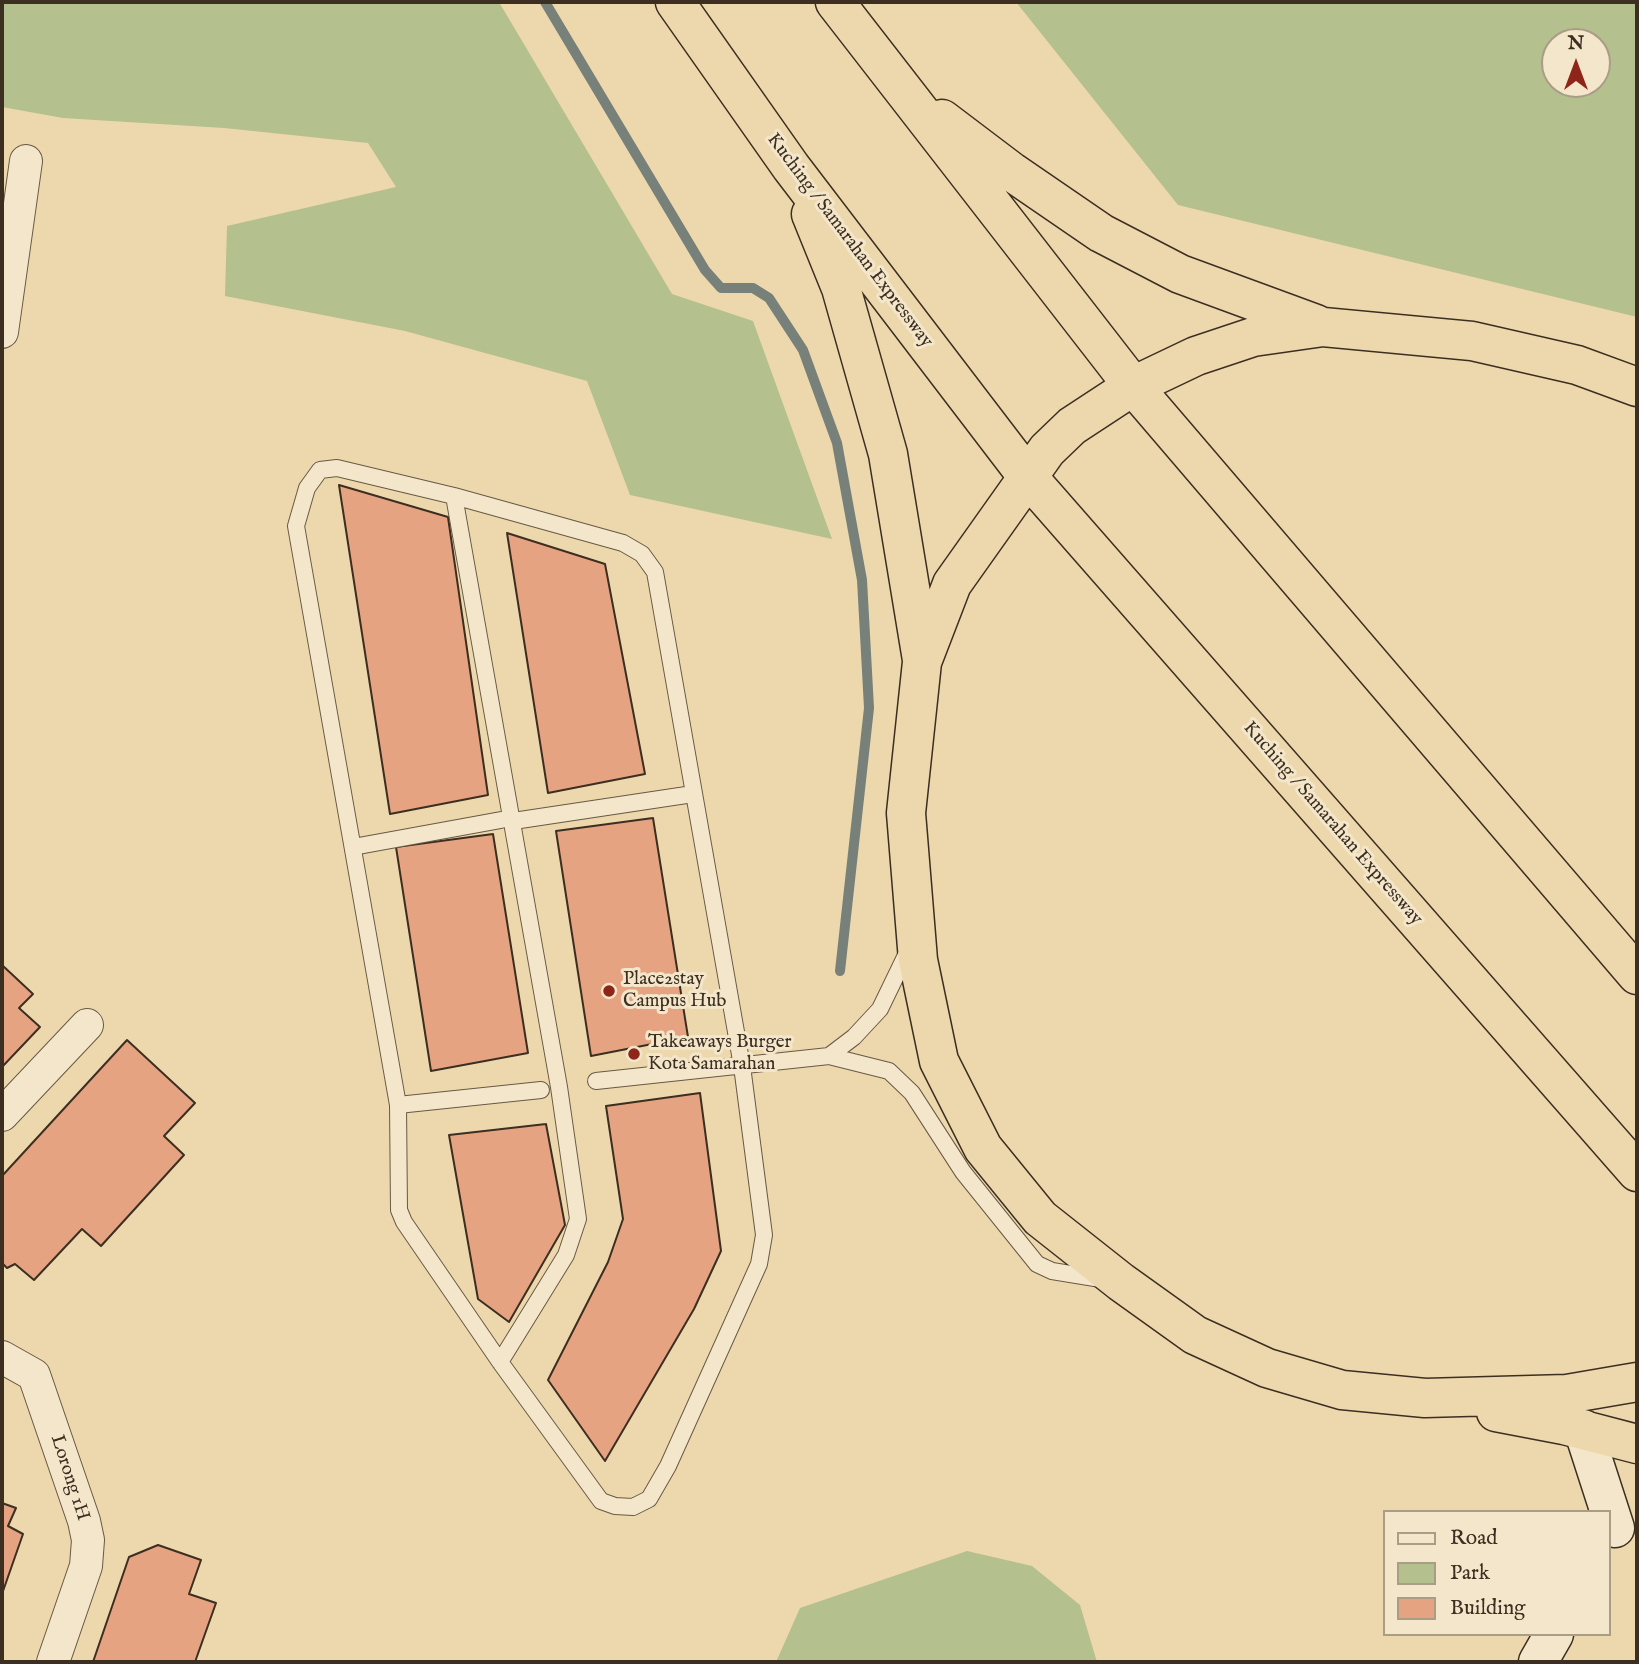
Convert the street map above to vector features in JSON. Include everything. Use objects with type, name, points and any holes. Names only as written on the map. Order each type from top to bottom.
[{"type":"highway","name":"Kuching / Samarahan Expressway","points":[[675,2],[791,167],[1027,476],[1637,1172]]},
{"type":"highway","points":[[835,2],[1133,386],[1637,975]]},
{"type":"highway","points":[[901,89],[1012,173],[1101,233],[1180,274],[1323,327]]},
{"type":"highway","points":[[791,167],[841,288],[888,454],[922,663]]},
{"type":"highway","points":[[1637,387],[1577,365],[1472,341],[1323,327],[1253,337],[1196,356],[1133,386],[1072,426],[1027,476],[952,584],[922,663],[906,813],[918,960],[939,1061],[983,1148],[1040,1218],[1121,1282],[1195,1335],[1267,1368],[1342,1390],[1425,1398],[1583,1429],[1637,1444]]},
{"type":"highway","points":[[1425,1398],[1567,1394],[1637,1382]]},
{"type":"street","points":[[2,332],[26,161]]},
{"type":"street","points":[[2,1115],[87,1025]]},
{"type":"street","name":"Lorong 1H","points":[[2,1357],[34,1375],[85,1521],[88,1540],[86,1566],[53,1662]]},
{"type":"street","points":[[1583,1429],[1620,1529]]},
{"type":"street","points":[[1538,1662],[1553,1636]]},
{"type":"lane","points":[[337,468],[454,496],[623,543],[642,554],[655,572],[660,591],[742,1066],[764,1235],[759,1264],[668,1466],[649,1499],[633,1507],[615,1506],[601,1501],[500,1362],[404,1222],[399,1210],[398,1105],[296,526],[307,488],[320,470],[337,468]]},
{"type":"lane","points":[[454,496],[559,1087],[578,1219],[566,1255],[500,1362]]},
{"type":"lane","points":[[520,820],[693,794]]},
{"type":"lane","points":[[353,847],[501,820]]},
{"type":"lane","points":[[829,1056],[854,1037],[880,1009],[916,932]]},
{"type":"lane","points":[[596,1081],[829,1056],[889,1071],[912,1093],[963,1172],[1037,1264],[1052,1271],[1121,1282]]},
{"type":"lane","points":[[398,1105],[541,1090]]},
{"type":"green space","points":[[2,2],[499,2],[672,294],[753,321],[832,539],[630,495],[587,381],[405,331],[225,296],[227,226],[396,187],[368,143],[224,128],[63,118],[2,107]]},
{"type":"green space","points":[[1016,2],[1637,2],[1637,317],[1178,205]]},
{"type":"green space","points":[[967,1551],[1032,1566],[1080,1605],[1097,1662],[776,1662],[800,1608]]},
{"type":"building","points":[[339,485],[448,517],[488,795],[390,814]]},
{"type":"building","points":[[507,533],[605,564],[645,774],[548,793]]},
{"type":"building","points":[[653,818],[688,1037],[591,1056],[556,831]]},
{"type":"building","points":[[493,834],[528,1053],[431,1071],[396,847]]},
{"type":"building","points":[[2,965],[33,994],[19,1008],[40,1027],[2,1067]]},
{"type":"building","points":[[127,1040],[195,1103],[164,1136],[184,1155],[101,1246],[82,1229],[34,1280],[15,1264],[7,1268],[2,1263],[2,1176]]},
{"type":"building","points":[[700,1093],[721,1251],[694,1309],[605,1461],[548,1380],[608,1262],[623,1219],[606,1106]]},
{"type":"building","points":[[546,1124],[565,1225],[509,1322],[478,1299],[449,1135]]},
{"type":"building","points":[[2,1503],[16,1508],[8,1526],[23,1534],[2,1594]]},
{"type":"building","points":[[158,1545],[201,1560],[189,1594],[216,1603],[195,1662],[93,1662],[129,1557]]},
{"type":"waterway","points":[[545,2],[705,270],[721,288],[753,288],[769,298],[803,350],[837,443],[862,580],[869,708],[840,971]]},
{"type":"place","name":"Place2stay Campus Hub","points":[[609,991]]},
{"type":"place","name":"Takeaways Burger Kota Samarahan","points":[[634,1054]]}]
